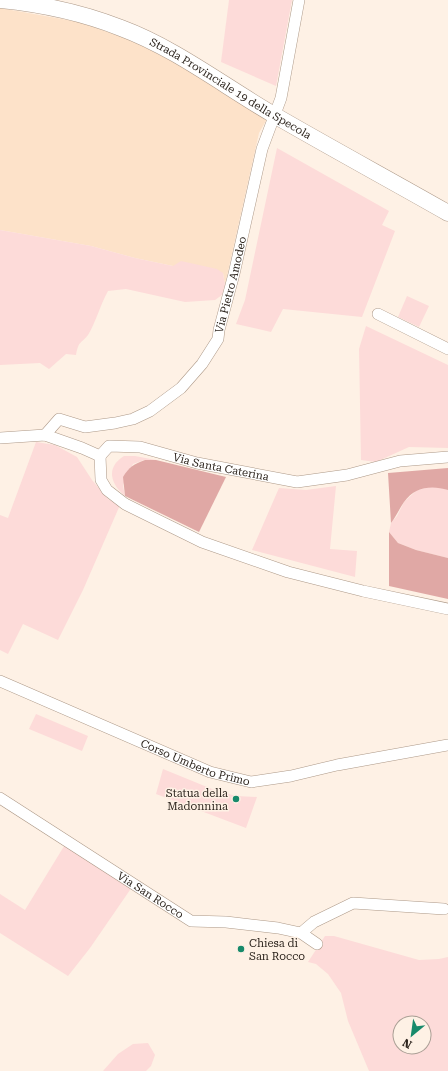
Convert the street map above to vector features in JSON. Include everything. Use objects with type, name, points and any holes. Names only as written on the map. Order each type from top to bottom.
[{"type":"main road","name":"Strada Provinciale 19 della Specola","points":[[0,0],[46,7],[89,17],[122,28],[152,42],[274,115],[448,213]]},
{"type":"street","points":[[274,115],[281,98],[299,0]]},
{"type":"street","name":"Via Pietro Amodeo","points":[[45,435],[59,419],[85,426],[121,422],[133,419],[150,411],[181,388],[202,364],[218,339],[262,149],[274,115]]},
{"type":"street","points":[[378,314],[448,350]]},
{"type":"street","points":[[0,438],[45,435],[100,456],[101,480],[107,490],[125,504],[202,542],[288,572],[363,591],[448,609]]},
{"type":"street","name":"Via Santa Caterina","points":[[100,456],[109,446],[140,447],[198,463],[297,482],[347,475],[400,460],[448,457]]},
{"type":"street","name":"Corso Umberto Primo","points":[[0,681],[210,772],[251,782],[291,776],[336,765],[448,745]]},
{"type":"street","name":"Via San Rocco","points":[[0,798],[191,921],[226,922],[278,928],[301,933],[317,944]]},
{"type":"street","points":[[301,933],[314,922],[353,903],[444,910]]},
{"type":"shaded area","points":[[229,0],[292,0],[276,86],[221,62]]},
{"type":"shaded area","points":[[0,8],[79,22],[131,40],[189,70],[267,119],[259,133],[225,285],[223,273],[173,266],[135,258],[91,246],[0,230]]},
{"type":"shaded area","points":[[277,148],[389,211],[382,225],[395,231],[362,317],[283,309],[271,332],[236,324],[245,300]]},
{"type":"shaded area","points":[[0,230],[91,246],[135,258],[173,266],[181,261],[217,269],[223,273],[225,285],[222,295],[215,300],[185,302],[126,289],[108,291],[91,330],[79,345],[76,355],[66,354],[49,369],[40,363],[0,365]]},
{"type":"shaded area","points":[[407,296],[429,306],[419,327],[398,317]]},
{"type":"shaded area","points":[[366,326],[448,365],[448,448],[409,447],[376,462],[361,460],[359,349]]},
{"type":"shaded area","points":[[36,442],[55,445],[77,457],[92,480],[108,499],[120,505],[83,590],[58,640],[23,624],[8,654],[0,650],[0,515],[8,518]]},
{"type":"shaded area","points":[[124,456],[135,456],[156,460],[144,460],[133,464],[123,485],[125,496],[116,486],[112,476],[114,466]]},
{"type":"shaded area","points":[[145,460],[156,460],[226,477],[199,532],[125,496],[123,477],[132,466]]},
{"type":"shaded area","points":[[448,468],[448,490],[442,488],[424,488],[418,490],[408,497],[391,523],[388,473]]},
{"type":"shaded area","points":[[336,486],[330,549],[357,551],[355,577],[252,550],[279,488],[306,490]]},
{"type":"shaded area","points":[[429,487],[438,487],[448,490],[448,558],[416,550],[398,543],[389,532],[391,523],[397,516],[404,502],[417,490]]},
{"type":"shaded area","points":[[389,532],[398,543],[416,550],[448,558],[448,599],[389,586]]},
{"type":"shaded area","points":[[36,714],[88,736],[82,751],[29,729]]},
{"type":"shaded area","points":[[163,769],[212,789],[236,796],[257,797],[246,828],[156,794]]},
{"type":"shaded area","points":[[66,843],[132,887],[90,948],[68,976],[0,933],[0,894],[25,910]]},
{"type":"shaded area","points":[[325,936],[334,936],[419,960],[448,957],[448,1071],[369,1071],[348,1021],[341,993],[328,974],[316,964],[308,962]]},
{"type":"shaded area","points":[[148,1043],[155,1055],[151,1066],[146,1071],[103,1071],[118,1054],[133,1044]]},
{"type":"place","name":"Statua della Madonnina","points":[[236,799]]},
{"type":"place","name":"Chiesa di San Rocco","points":[[241,949]]}]
